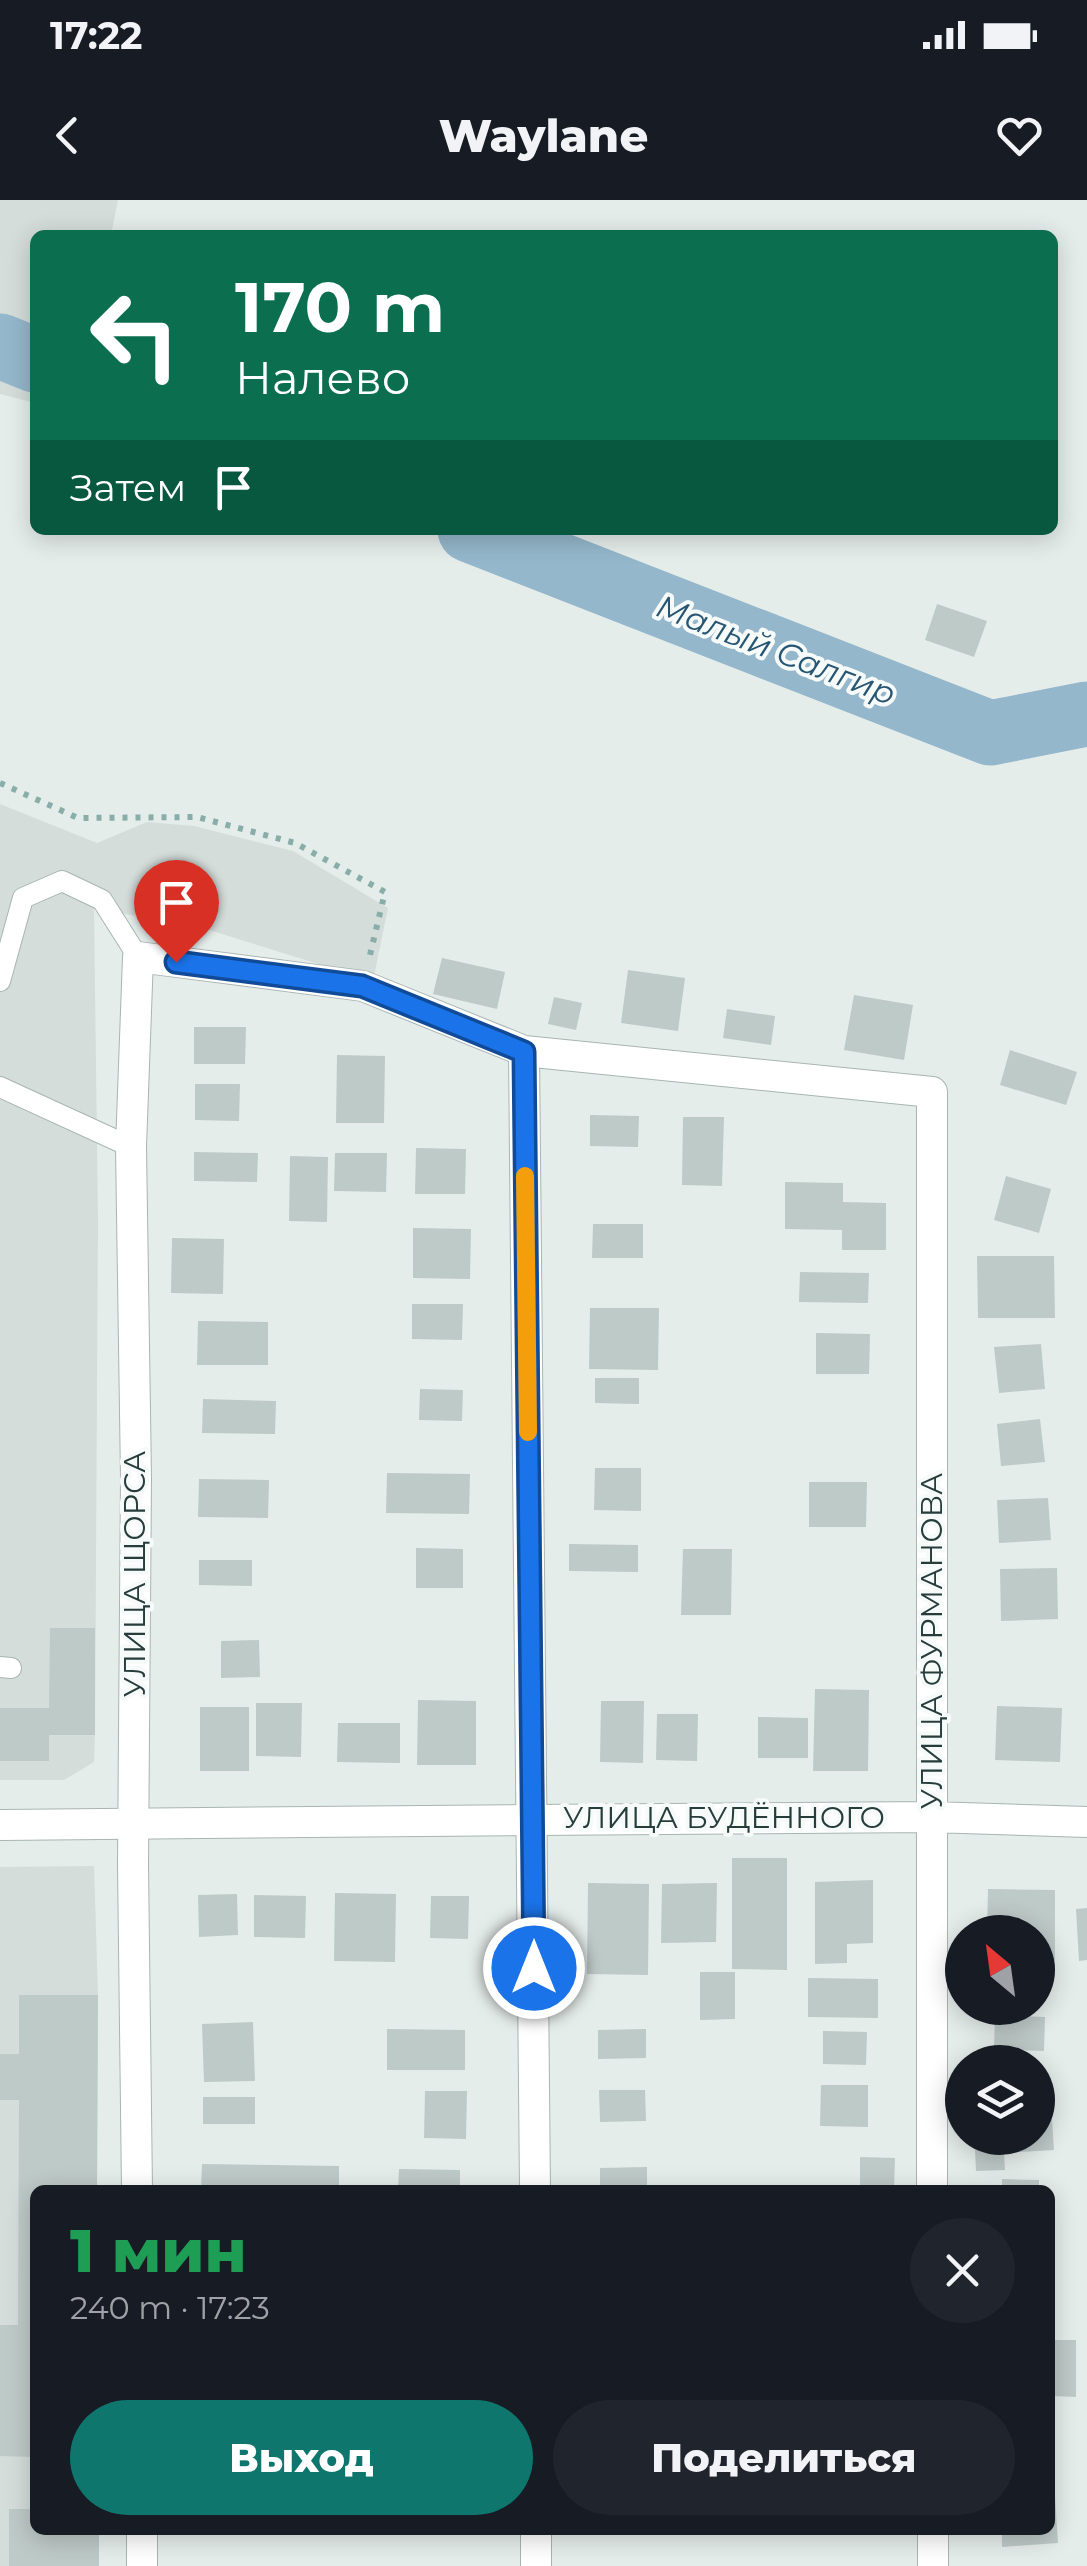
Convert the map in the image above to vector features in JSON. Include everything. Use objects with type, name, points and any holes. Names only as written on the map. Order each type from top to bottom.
[{"type":"street","points":[[138,958],[362,986],[524,1052],[535,2185]]},
{"type":"street","name":"УЛИЦА ЩОРСА","points":[[137,2185],[132,1146],[138,958]]},
{"type":"street","name":"УЛИЦА ФУРМАНОВА","points":[[524,1052],[932,1092],[932,2185]]},
{"type":"street","name":"УЛИЦА БУДЁННОГО","points":[[0,1825],[931,1816],[1087,1822]]},
{"type":"street","points":[[142,2535],[142,2566]]},
{"type":"street","points":[[536,2535],[536,2566]]},
{"type":"street","points":[[933,2535],[933,2566]]},
{"type":"lane","points":[[0,982],[23,898],[62,882],[102,900],[138,958]]},
{"type":"lane","points":[[0,1087],[132,1146]]},
{"type":"path","points":[[0,783],[78,818],[197,817],[295,843],[386,892],[362,986]]},
{"type":"shaded area","points":[[0,200],[118,200],[112,230],[30,230],[30,402],[0,394]]},
{"type":"shaded area","points":[[0,804],[97,843],[147,822],[194,826],[293,851],[388,908],[373,981],[193,925],[94,909],[98,1221],[95,1735],[94,1762],[64,1780],[0,1780]]},
{"type":"shaded area","points":[[94,1866],[97,2185],[30,2185],[30,2535],[99,2535],[99,2566],[0,2566],[0,1867]]},
{"type":"building","points":[[937,604],[987,621],[974,657],[925,640]]},
{"type":"building","points":[[442,958],[505,972],[497,1009],[433,994]]},
{"type":"building","points":[[628,970],[685,978],[678,1031],[621,1023]]},
{"type":"building","points":[[854,995],[913,1005],[904,1060],[844,1050]]},
{"type":"building","points":[[554,997],[582,1003],[576,1030],[548,1024]]},
{"type":"building","points":[[727,1009],[775,1016],[771,1045],[723,1038]]},
{"type":"building","points":[[194,1027],[246,1027],[245,1064],[194,1064]]},
{"type":"building","points":[[1010,1050],[1077,1072],[1066,1105],[1000,1085]]},
{"type":"building","points":[[337,1055],[385,1056],[384,1123],[336,1123]]},
{"type":"building","points":[[195,1084],[240,1084],[239,1121],[195,1120]]},
{"type":"building","points":[[590,1115],[639,1116],[638,1147],[590,1146]]},
{"type":"building","points":[[683,1117],[724,1117],[722,1186],[682,1185]]},
{"type":"building","points":[[416,1148],[466,1149],[465,1194],[415,1194]]},
{"type":"building","points":[[194,1152],[258,1153],[257,1182],[194,1181]]},
{"type":"building","points":[[335,1153],[387,1153],[386,1192],[334,1191]]},
{"type":"building","points":[[290,1156],[328,1157],[327,1222],[289,1221]]},
{"type":"building","points":[[1006,1176],[1051,1189],[1039,1233],[994,1220]]},
{"type":"building","points":[[785,1182],[843,1183],[843,1202],[886,1203],[886,1250],[842,1250],[842,1230],[785,1229]]},
{"type":"building","points":[[593,1224],[643,1224],[643,1258],[592,1258]]},
{"type":"building","points":[[413,1228],[471,1229],[470,1279],[413,1278]]},
{"type":"building","points":[[172,1238],[224,1239],[223,1294],[171,1293]]},
{"type":"building","points":[[977,1256],[1054,1256],[1055,1318],[978,1318]]},
{"type":"building","points":[[800,1272],[869,1273],[868,1303],[799,1302]]},
{"type":"building","points":[[412,1304],[463,1304],[462,1340],[412,1339]]},
{"type":"building","points":[[590,1308],[659,1308],[658,1370],[589,1369]]},
{"type":"building","points":[[198,1321],[268,1322],[268,1365],[197,1365]]},
{"type":"building","points":[[816,1333],[870,1334],[869,1374],[816,1374]]},
{"type":"building","points":[[1041,1344],[1045,1389],[999,1393],[994,1347]]},
{"type":"building","points":[[595,1378],[639,1378],[639,1404],[595,1403]]},
{"type":"building","points":[[420,1389],[463,1390],[462,1421],[419,1420]]},
{"type":"building","points":[[203,1399],[276,1401],[275,1434],[202,1433]]},
{"type":"building","points":[[1040,1419],[1045,1462],[1001,1466],[997,1424]]},
{"type":"building","points":[[595,1468],[641,1468],[641,1511],[594,1510]]},
{"type":"building","points":[[387,1473],[470,1474],[469,1514],[386,1513]]},
{"type":"building","points":[[199,1479],[269,1480],[268,1518],[198,1517]]},
{"type":"building","points":[[809,1482],[867,1482],[866,1527],[809,1527]]},
{"type":"building","points":[[1048,1498],[1051,1540],[999,1543],[997,1500]]},
{"type":"building","points":[[569,1544],[638,1545],[638,1572],[569,1571]]},
{"type":"building","points":[[416,1548],[463,1549],[463,1588],[416,1588]]},
{"type":"building","points":[[683,1549],[732,1549],[731,1615],[681,1615]]},
{"type":"building","points":[[199,1560],[252,1560],[252,1586],[199,1585]]},
{"type":"building","points":[[1057,1568],[1058,1619],[1001,1621],[1000,1569]]},
{"type":"building","points":[[50,1628],[95,1628],[95,1735],[49,1735],[49,1761],[0,1761],[0,1708],[49,1708]]},
{"type":"building","points":[[259,1640],[260,1677],[221,1678],[221,1641]]},
{"type":"building","points":[[815,1689],[869,1690],[868,1771],[813,1771]]},
{"type":"building","points":[[418,1700],[476,1701],[476,1765],[417,1765]]},
{"type":"building","points":[[601,1701],[644,1701],[643,1763],[600,1762]]},
{"type":"building","points":[[256,1703],[302,1703],[301,1757],[256,1756]]},
{"type":"building","points":[[997,1706],[1062,1708],[1060,1762],[995,1760]]},
{"type":"building","points":[[200,1707],[249,1707],[249,1771],[200,1771]]},
{"type":"building","points":[[657,1714],[698,1714],[697,1761],[656,1760]]},
{"type":"building","points":[[758,1717],[808,1718],[808,1758],[758,1758]]},
{"type":"building","points":[[338,1723],[400,1723],[400,1763],[337,1762]]},
{"type":"building","points":[[732,1858],[787,1858],[787,1970],[732,1969]]},
{"type":"building","points":[[873,1880],[873,1943],[847,1944],[847,1963],[815,1964],[815,1882]]},
{"type":"building","points":[[588,1883],[649,1884],[648,1975],[587,1974]]},
{"type":"building","points":[[717,1883],[716,1942],[661,1943],[662,1884]]},
{"type":"building","points":[[988,1889],[1055,1890],[1055,1915],[987,1915]]},
{"type":"building","points":[[335,1893],[396,1894],[395,1962],[334,1961]]},
{"type":"building","points":[[237,1894],[238,1935],[199,1937],[198,1895]]},
{"type":"building","points":[[254,1895],[306,1896],[305,1938],[254,1937]]},
{"type":"building","points":[[431,1896],[469,1896],[468,1939],[430,1938]]},
{"type":"building","points":[[1087,1908],[1087,1960],[1079,1961],[1076,1909]]},
{"type":"building","points":[[700,1972],[735,1972],[735,2019],[700,2020]]},
{"type":"building","points":[[808,1978],[878,1979],[878,2018],[808,2017]]},
{"type":"building","points":[[19,1995],[98,1995],[97,2185],[30,2185],[30,2457],[0,2456],[0,2325],[18,2325],[19,2100],[0,2100],[0,2054],[19,2054]]},
{"type":"building","points":[[253,2022],[255,2081],[204,2082],[202,2024]]},
{"type":"building","points":[[995,2025],[1045,2025],[1044,2045],[994,2045]]},
{"type":"building","points":[[387,2029],[465,2030],[465,2070],[387,2070]]},
{"type":"building","points":[[646,2029],[646,2058],[598,2059],[598,2030]]},
{"type":"building","points":[[823,2031],[867,2032],[866,2065],[823,2064]]},
{"type":"building","points":[[821,2085],[868,2085],[868,2127],[820,2126]]},
{"type":"building","points":[[599,2090],[645,2090],[646,2121],[600,2122]]},
{"type":"building","points":[[425,2091],[467,2091],[466,2139],[424,2138]]},
{"type":"building","points":[[203,2097],[255,2097],[255,2124],[203,2124]]},
{"type":"building","points":[[975,2155],[1004,2155],[1005,2170],[976,2171]]},
{"type":"building","points":[[860,2157],[895,2158],[894,2185],[860,2185]]},
{"type":"building","points":[[202,2164],[339,2166],[339,2185],[201,2185]]},
{"type":"building","points":[[647,2167],[647,2185],[600,2185],[600,2168]]},
{"type":"building","points":[[399,2169],[460,2170],[460,2185],[398,2185]]},
{"type":"building","points":[[1002,2179],[1039,2180],[1039,2185],[1002,2185]]},
{"type":"building","points":[[1055,2340],[1076,2340],[1076,2397],[1055,2396]]},
{"type":"building","points":[[1055,2496],[1058,2543],[1002,2547],[1002,2535],[1055,2535]]},
{"type":"building","points":[[9,2509],[30,2509],[30,2535],[99,2535],[99,2566],[9,2566]]},
{"type":"waterway","name":"Малый Салгир","points":[[0,346],[30,358]]},
{"type":"waterway","name":"Малый Салгир","points":[[483,535],[990,733],[1087,714]]},
{"type":"slow traffic","points":[[525,1176],[528,1432]]},
{"type":"route","points":[[176,962],[362,986],[524,1052],[534,1968]]}]
